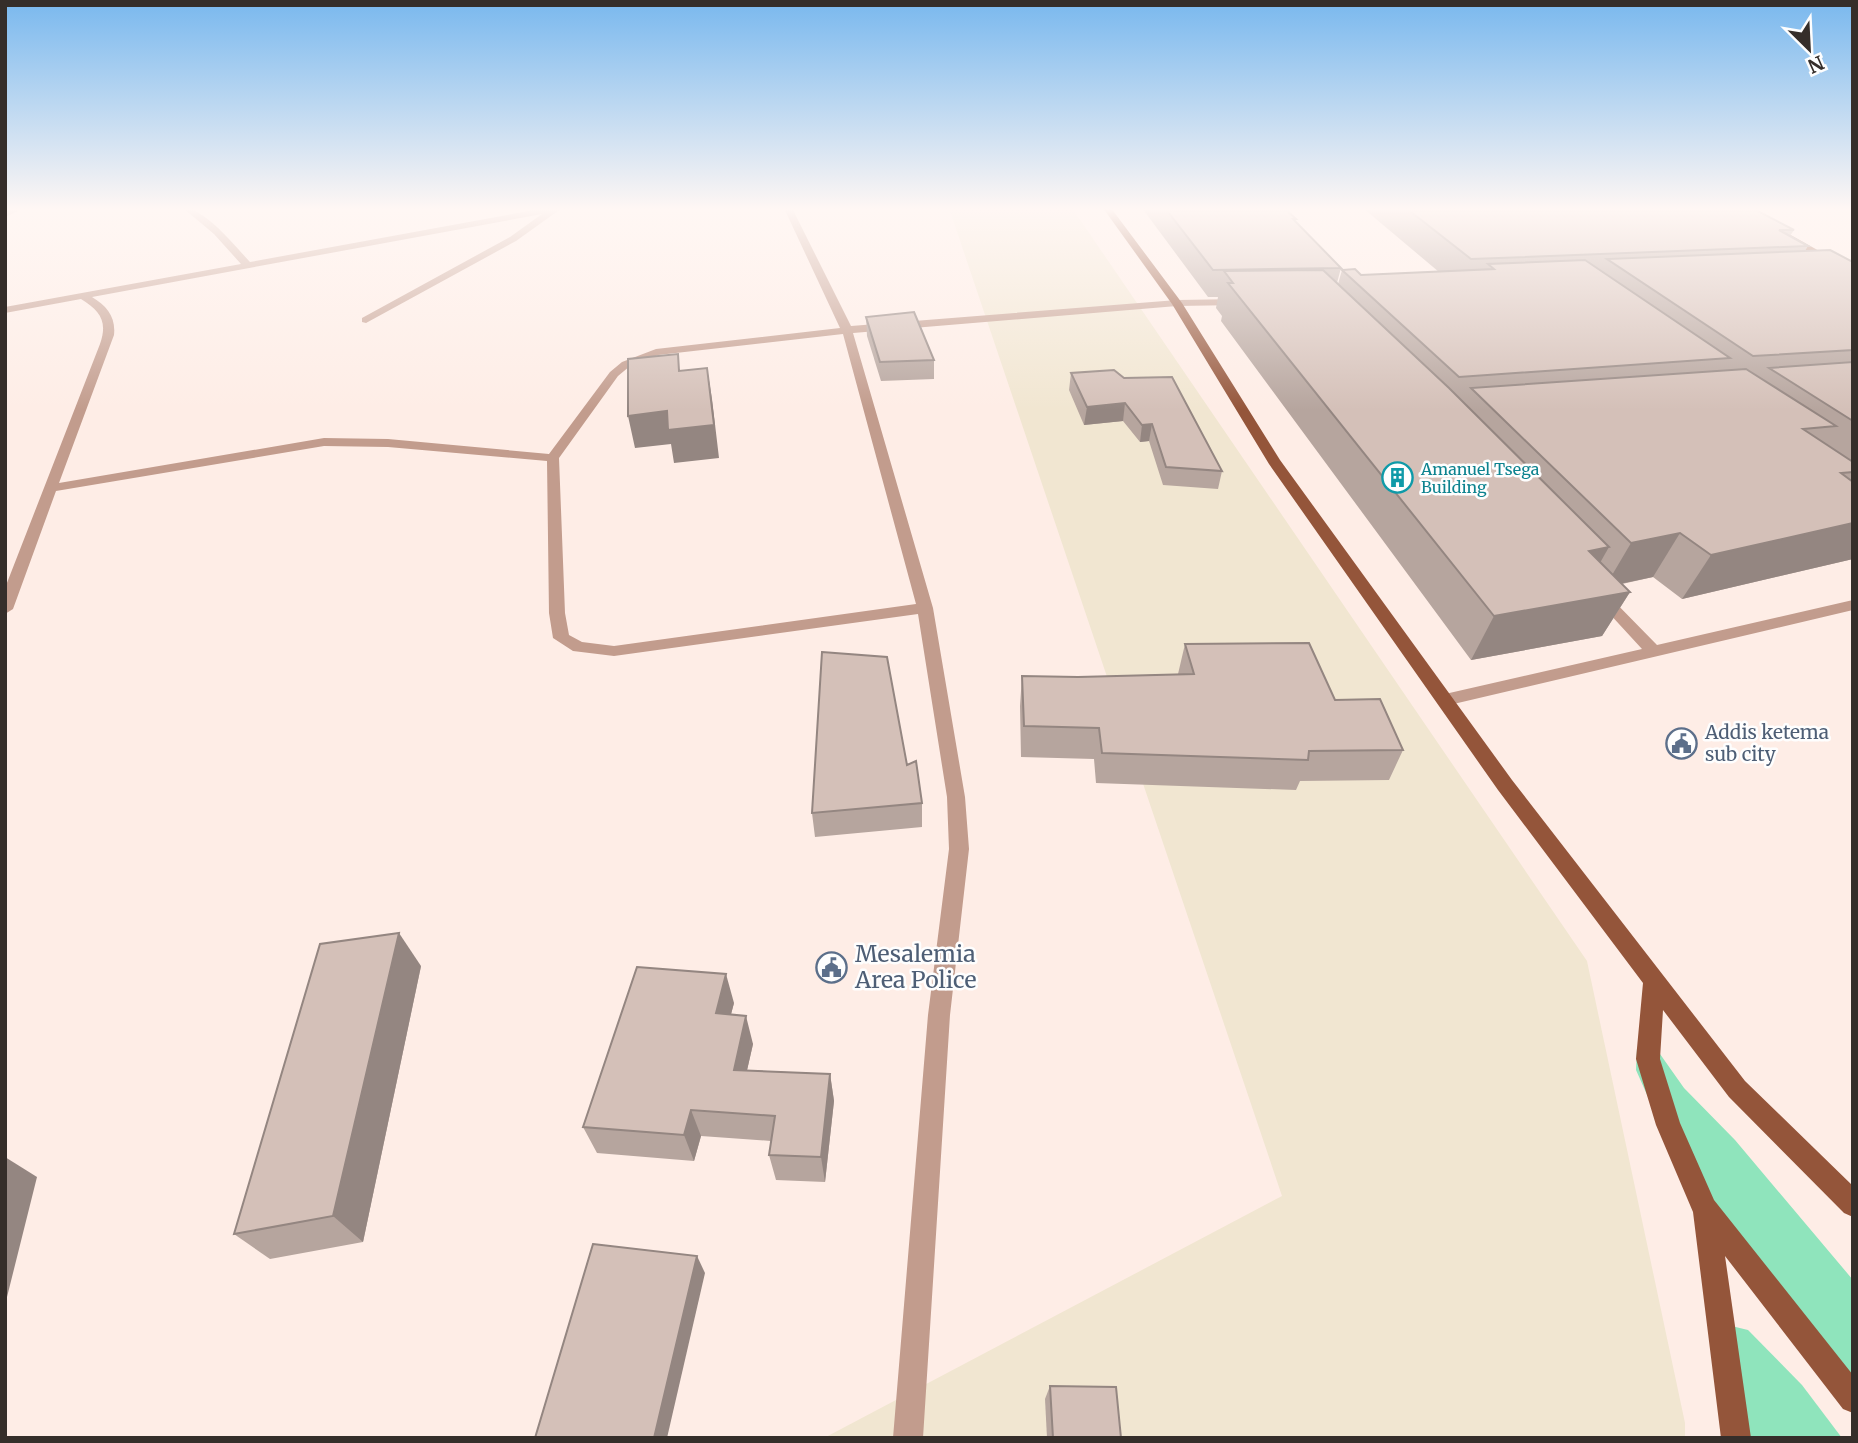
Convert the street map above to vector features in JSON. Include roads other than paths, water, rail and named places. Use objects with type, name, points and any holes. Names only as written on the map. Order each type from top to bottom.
[{"type":"main road","points":[[1157,275],[1177,303],[1274,461],[1505,785],[1737,1089],[1853,1204]]},
{"type":"main road","points":[[1654,983],[1648,1059],[1668,1125],[1705,1209],[1853,1399]]},
{"type":"main road","points":[[1705,1209],[1737,1438]]},
{"type":"street","points":[[5,310],[197,275]]},
{"type":"street","points":[[366,320],[447,275]]},
{"type":"street","points":[[821,275],[847,330],[925,608],[956,797],[959,849],[939,1015],[908,1438]]},
{"type":"street","points":[[1834,280],[1851,279]]},
{"type":"street","points":[[5,608],[110,336],[106,313],[99,305],[83,296]]},
{"type":"street","points":[[925,608],[614,651],[579,647],[561,638],[557,613],[553,458],[614,374],[626,363],[672,348],[847,330],[1177,303],[1247,302]]},
{"type":"street","points":[[52,488],[324,442],[388,443],[553,458]]},
{"type":"street","points":[[1588,582],[1654,652]]},
{"type":"street","points":[[1445,700],[1853,605]]},
{"type":"place","name":"Amanuel Tsega Building","points":[[1398,478]]},
{"type":"place","name":"Addis ketema sub city","points":[[1682,743]]},
{"type":"place","name":"Mesalemia Area Police","points":[[832,967]]}]
